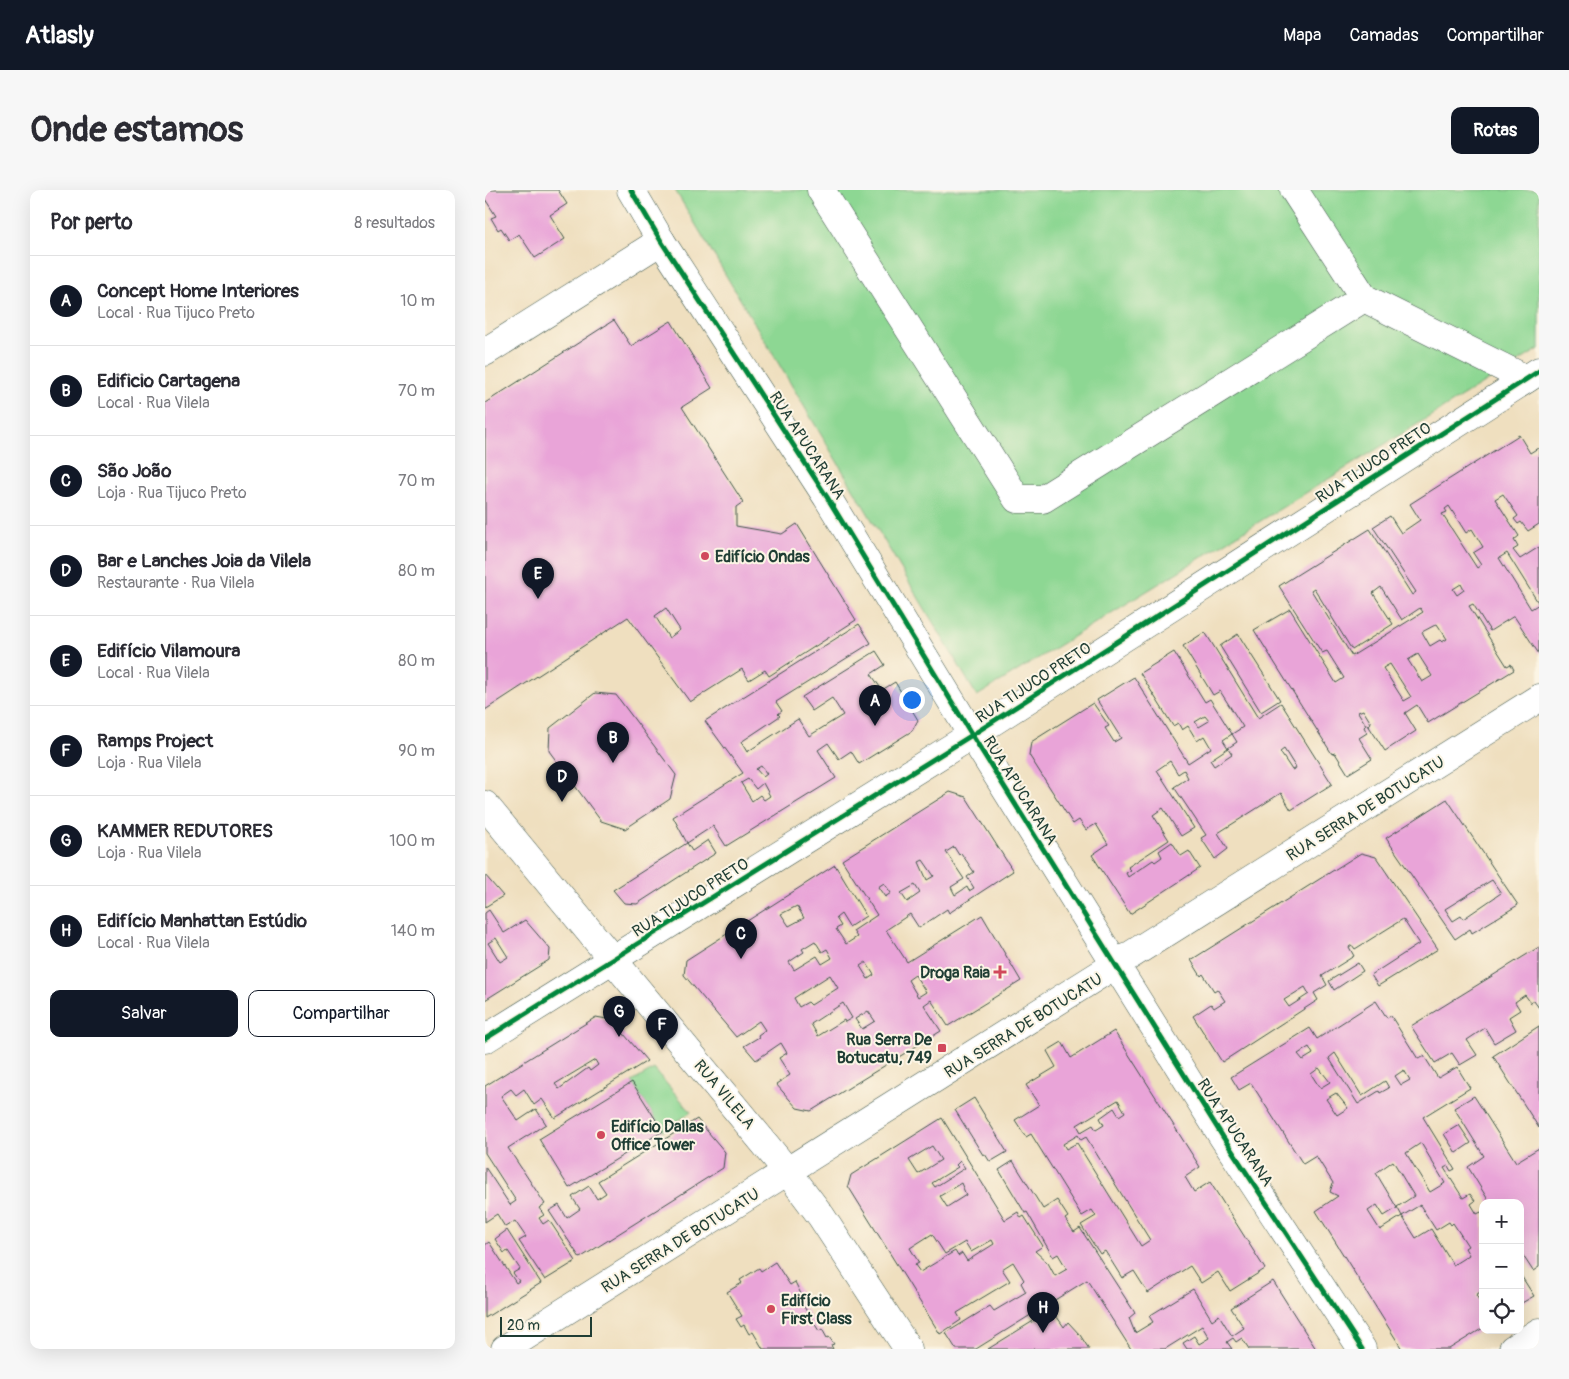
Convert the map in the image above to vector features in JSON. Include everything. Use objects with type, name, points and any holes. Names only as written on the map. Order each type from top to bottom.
[{"type":"street","name":"RUA APUCARANA","points":[[631,190],[661,241],[827,497],[972,736],[1223,1137],[1362,1349]]},
{"type":"street","points":[[821,190],[1017,499],[1043,499],[1364,298]]},
{"type":"street","points":[[1294,190],[1364,298],[1532,375]]},
{"type":"street","points":[[485,352],[661,241]]},
{"type":"street","name":"RUA TIJUCO PRETO","points":[[485,1040],[972,736],[1532,375]]},
{"type":"street","name":"RUA SERRA DE BOTUCATU","points":[[505,1349],[1117,966],[1539,698]]},
{"type":"street","name":"RUA VILELA","points":[[485,805],[788,1172],[821,1216],[908,1349]]},
{"type":"street","points":[[1513,1349],[1539,1332]]},
{"type":"green space","points":[[675,190],[1539,190],[1539,349],[977,696]]},
{"type":"green space","points":[[654,1069],[691,1112],[663,1131],[632,1082]]},
{"type":"building","points":[[485,190],[558,190],[567,204],[550,215],[565,239],[535,258],[519,234],[509,240],[501,228],[498,230],[491,218],[496,216],[485,199]]},
{"type":"building","points":[[614,320],[631,346],[671,321],[712,388],[682,407],[743,502],[736,507],[736,526],[782,534],[797,524],[856,620],[769,676],[765,670],[749,680],[742,669],[690,702],[628,617],[485,710],[485,403]],"holes":[[[666,608],[680,630],[669,638],[655,616]]]},
{"type":"building","points":[[1519,435],[1530,453],[1538,448],[1539,524],[1528,531],[1521,522],[1518,524],[1514,519],[1518,516],[1503,494],[1495,499],[1519,536],[1514,540],[1518,547],[1513,550],[1520,559],[1539,547],[1539,604],[1539,654],[1514,616],[1490,631],[1473,604],[1469,606],[1507,666],[1511,664],[1514,670],[1428,723],[1417,705],[1405,713],[1416,731],[1385,751],[1368,725],[1371,723],[1363,710],[1358,712],[1366,725],[1364,727],[1367,733],[1359,738],[1372,759],[1348,774],[1335,753],[1332,754],[1254,630],[1290,609],[1336,683],[1344,678],[1327,651],[1322,653],[1279,586],[1370,529],[1412,595],[1416,592],[1373,527],[1390,516],[1401,533],[1420,520],[1410,504]],"holes":[[[1449,506],[1466,533],[1472,529],[1483,547],[1473,553],[1481,565],[1477,568],[1442,514],[1447,512],[1445,509]],[[1507,553],[1539,604],[1531,609],[1499,558]],[[1461,584],[1464,590],[1457,595],[1453,589]],[[1381,587],[1402,620],[1420,608],[1423,612],[1352,656],[1311,590],[1314,588],[1352,650],[1393,624],[1373,593]],[[1437,624],[1447,639],[1442,642],[1440,640],[1430,646],[1422,632]],[[1418,654],[1432,676],[1422,682],[1408,660]],[[1390,664],[1411,697],[1404,701],[1383,668]]]},
{"type":"building","points":[[859,624],[871,643],[776,702],[782,711],[778,714],[780,716],[741,742],[747,752],[798,719],[809,736],[843,715],[832,698],[812,711],[802,697],[876,651],[885,665],[871,674],[882,690],[895,682],[918,720],[912,731],[859,764],[851,751],[839,759],[828,743],[818,750],[836,778],[726,846],[713,826],[687,843],[673,817],[743,773],[705,721]],"holes":[[[761,766],[767,774],[763,777],[756,769]],[[748,779],[756,789],[763,783],[770,796],[764,800],[760,795],[752,801],[741,783]]]},
{"type":"building","points":[[1205,632],[1258,718],[1281,703],[1332,784],[1291,810],[1281,793],[1218,833],[1228,849],[1215,859],[1201,838],[1206,835],[1174,787],[1188,778],[1184,770],[1178,774],[1170,761],[1157,770],[1194,828],[1181,836],[1163,808],[1153,815],[1169,840],[1128,867],[1131,870],[1126,873],[1128,877],[1153,860],[1155,862],[1162,857],[1159,851],[1172,842],[1181,856],[1189,851],[1200,868],[1130,914],[1092,855],[1108,844],[1096,824],[1086,830],[1079,820],[1073,824],[1029,755],[1031,742],[1093,703],[1109,726],[1105,728],[1114,742],[1121,738],[1097,700],[1134,677],[1188,763],[1211,748],[1204,736],[1197,741],[1188,726],[1182,730],[1178,723],[1173,726],[1140,673],[1174,652],[1205,702],[1210,699],[1232,734],[1243,727],[1220,691],[1213,695],[1183,646]],"holes":[[[1205,716],[1209,721],[1199,727],[1195,722]],[[1232,734],[1237,742],[1228,748],[1223,740]],[[1228,748],[1232,754],[1214,766],[1210,760]],[[1284,749],[1296,768],[1292,770],[1280,752]]]},
{"type":"building","points":[[1238,634],[1280,700],[1261,712],[1220,646]]},
{"type":"building","points":[[595,693],[616,695],[676,775],[670,799],[625,829],[601,821],[549,751],[550,728]]},
{"type":"building","points":[[950,792],[966,797],[1013,871],[949,913],[947,909],[919,928],[910,914],[886,930],[907,962],[982,915],[1021,981],[948,1026],[931,1000],[924,1005],[941,1031],[811,1111],[797,1108],[776,1084],[790,1075],[779,1058],[787,1053],[781,1043],[756,1060],[744,1046],[759,1037],[758,1035],[765,1030],[759,1021],[736,1037],[684,975],[686,960],[835,865],[866,916],[849,927],[841,914],[836,918],[841,926],[836,929],[846,944],[857,937],[853,931],[877,915],[842,860]],"holes":[[[954,847],[959,855],[961,853],[974,872],[967,877],[974,888],[969,891],[967,887],[955,895],[951,887],[964,879],[946,852]],[[923,860],[934,876],[927,880],[919,862]],[[884,883],[891,893],[885,897],[878,887]],[[915,885],[920,893],[907,902],[901,893]],[[797,906],[804,918],[789,926],[781,914]],[[815,941],[822,952],[827,949],[832,958],[822,964],[817,956],[794,970],[789,962],[804,952],[802,949]],[[866,962],[874,975],[868,979],[860,966]],[[830,975],[838,988],[811,1005],[808,1002],[799,1007],[794,998]],[[915,975],[926,992],[918,997],[908,980]],[[843,1003],[852,1018],[845,1022],[844,1020],[818,1036],[811,1024]],[[868,1011],[875,1021],[862,1029],[855,1019]]]},
{"type":"building","points":[[1447,799],[1518,905],[1472,933],[1470,929],[1455,939],[1386,838]],"holes":[[[1492,880],[1501,893],[1463,919],[1461,916],[1453,921],[1445,909]]]},
{"type":"building","points":[[708,840],[716,853],[637,904],[624,903],[613,890],[687,843],[692,851]]},
{"type":"building","points":[[1361,853],[1376,857],[1438,949],[1378,986],[1371,975],[1419,944],[1403,919],[1355,949],[1352,945],[1349,947],[1354,956],[1322,976],[1327,985],[1314,993],[1318,1000],[1222,1062],[1193,1016],[1211,1004],[1214,1008],[1225,1001],[1217,989],[1214,991],[1203,974],[1201,976],[1191,960]],"holes":[[[1305,987],[1309,994],[1289,1007],[1284,1000]]]},
{"type":"building","points":[[485,875],[503,896],[485,907]]},
{"type":"building","points":[[489,910],[504,933],[525,920],[550,949],[549,960],[485,1000],[485,913]],"holes":[[[496,938],[508,957],[500,962],[488,943]]]},
{"type":"building","points":[[1539,947],[1539,1008],[1534,1001],[1531,1003],[1525,995],[1515,1002],[1520,1010],[1509,1017],[1516,1030],[1494,1043],[1485,1028],[1467,1040],[1477,1055],[1460,1065],[1452,1053],[1435,1063],[1411,1026]]},
{"type":"building","points":[[1358,963],[1363,971],[1334,990],[1329,981]]},
{"type":"building","points":[[1376,1001],[1387,1018],[1391,1016],[1418,1059],[1424,1056],[1438,1078],[1457,1067],[1470,1088],[1423,1117],[1455,1169],[1451,1171],[1448,1166],[1444,1168],[1463,1198],[1470,1194],[1475,1201],[1471,1204],[1477,1214],[1479,1213],[1479,1293],[1476,1295],[1479,1300],[1479,1330],[1449,1349],[1402,1349],[1316,1211],[1338,1196],[1330,1192],[1333,1183],[1316,1156],[1303,1164],[1251,1083],[1239,1090],[1231,1077],[1310,1028],[1317,1039]],"holes":[[[1309,1047],[1313,1054],[1303,1060],[1298,1054]],[[1335,1053],[1362,1096],[1385,1081],[1389,1088],[1380,1093],[1379,1091],[1358,1104],[1329,1058]],[[1319,1068],[1330,1082],[1320,1088],[1311,1074]],[[1404,1070],[1410,1080],[1401,1085],[1395,1076]],[[1336,1093],[1348,1108],[1337,1115],[1326,1099]],[[1421,1143],[1445,1183],[1430,1192],[1406,1153]],[[1393,1161],[1414,1196],[1397,1207],[1402,1216],[1380,1230],[1368,1211],[1377,1205],[1384,1216],[1397,1208],[1376,1173]],[[1420,1205],[1436,1230],[1449,1222],[1451,1225],[1453,1223],[1468,1246],[1465,1248],[1469,1255],[1453,1265],[1431,1229],[1416,1238],[1402,1216]]]},
{"type":"building","points":[[596,1017],[612,1020],[647,1061],[555,1118],[542,1099],[534,1105],[524,1089],[516,1095],[511,1089],[501,1096],[518,1121],[536,1109],[546,1124],[508,1148],[545,1204],[539,1208],[544,1215],[539,1218],[543,1224],[549,1220],[576,1261],[545,1280],[519,1241],[526,1237],[515,1221],[505,1227],[497,1214],[485,1222],[485,1167],[510,1205],[516,1201],[485,1153],[485,1086]],"holes":[[[595,1060],[598,1065],[590,1071],[588,1068],[559,1089],[555,1084]]]},
{"type":"building","points":[[1539,1026],[1539,1128],[1493,1056]]},
{"type":"building","points":[[1114,1031],[1200,1167],[1185,1177],[1194,1192],[1210,1182],[1265,1269],[1230,1291],[1218,1272],[1201,1283],[1190,1266],[1148,1293],[1134,1271],[1122,1278],[1105,1251],[1100,1254],[1081,1225],[1096,1216],[1092,1210],[1082,1216],[1031,1134],[1026,1137],[1015,1120],[1039,1105],[1026,1085],[1056,1067],[1047,1051],[1062,1042],[1071,1058]],"holes":[[[1118,1100],[1125,1112],[1119,1116],[1114,1108],[1100,1118],[1104,1125],[1096,1130],[1093,1125],[1081,1132],[1077,1125]],[[1078,1135],[1081,1140],[1086,1137],[1150,1240],[1141,1246],[1077,1143],[1066,1149],[1063,1144]]]},
{"type":"building","name":"Edifício Dallas Office Tower","points":[[632,1082],[663,1131],[569,1188],[539,1139]]},
{"type":"building","points":[[1474,1096],[1516,1162],[1539,1148],[1539,1267],[1533,1271],[1524,1257],[1524,1199],[1488,1199],[1468,1167],[1484,1156],[1454,1108]]},
{"type":"building","points":[[974,1098],[1007,1152],[990,1162],[985,1154],[983,1155],[955,1110]]},
{"type":"building","points":[[942,1118],[1005,1220],[1018,1212],[1021,1218],[1024,1216],[1043,1246],[1035,1251],[1048,1263],[1055,1276],[1067,1269],[1058,1254],[1053,1257],[1027,1212],[1025,1213],[999,1170],[1013,1161],[1043,1209],[1057,1200],[1068,1217],[1065,1219],[1074,1232],[1080,1228],[1135,1313],[1129,1318],[1135,1333],[1153,1322],[1149,1316],[1193,1289],[1212,1320],[1219,1315],[1232,1336],[1244,1328],[1231,1308],[1273,1281],[1316,1349],[1249,1349],[1242,1338],[1236,1342],[1233,1338],[1227,1342],[1232,1349],[1187,1349],[1183,1343],[1194,1336],[1199,1344],[1209,1338],[1202,1326],[1165,1349],[1131,1349],[1087,1280],[976,1349],[956,1349],[946,1333],[990,1306],[994,1311],[1026,1292],[1021,1283],[1024,1280],[1013,1262],[1002,1269],[1010,1281],[957,1313],[961,1320],[940,1334],[848,1186],[851,1175]],"holes":[[[932,1146],[941,1160],[918,1174],[909,1160]],[[960,1161],[965,1168],[935,1187],[932,1183],[958,1167],[956,1165]],[[961,1183],[966,1195],[947,1207],[940,1196]],[[932,1234],[945,1254],[965,1242],[971,1252],[992,1240],[994,1244],[967,1261],[962,1253],[958,1256],[955,1251],[920,1272],[915,1265],[919,1263],[910,1248]]]},
{"type":"building","points":[[697,1119],[725,1152],[723,1168],[580,1258],[549,1211],[559,1205],[567,1218],[580,1209],[572,1197],[589,1186],[597,1199],[606,1193],[598,1181]]},
{"type":"building","points":[[1459,1125],[1471,1143],[1456,1153],[1444,1134]]},
{"type":"building","points":[[507,1230],[541,1283],[485,1318],[485,1245],[489,1242],[516,1283],[519,1281],[513,1273],[520,1269],[508,1251],[504,1253],[495,1239]]},
{"type":"building","name":"Edifício First Class","points":[[775,1262],[790,1285],[795,1282],[804,1300],[801,1302],[819,1331],[822,1329],[827,1338],[829,1337],[834,1344],[831,1345],[833,1349],[763,1349],[753,1332],[749,1334],[744,1325],[741,1327],[736,1319],[742,1316],[727,1292],[742,1283],[740,1280],[759,1268],[761,1271]]},
{"type":"building","points":[[1524,1280],[1534,1296],[1524,1302]]},
{"type":"building","points":[[1047,1315],[1057,1317],[1064,1327],[1068,1322],[1089,1349],[988,1349],[1035,1320]]},
{"type":"cycle path","points":[[631,190],[661,241],[827,497],[972,735],[1223,1137],[1362,1349]]},
{"type":"cycle path","points":[[485,1039],[972,735],[1539,371]]},
{"type":"place","name":"Edifício Ondas","points":[[705,556]]},
{"type":"place","name":"Edifício Vilamoura","points":[[538,599]]},
{"type":"place","name":"Concept Home Interiores","points":[[875,726]]},
{"type":"place","name":"Edificio Cartagena","points":[[613,763]]},
{"type":"place","name":"Bar e Lanches Joia da Vilela","points":[[562,802]]},
{"type":"place","name":"São João","points":[[741,959]]},
{"type":"place","name":"Droga Raia","points":[[1000,972]]},
{"type":"place","name":"KAMMER REDUTORES","points":[[619,1037]]},
{"type":"place","name":"Rua Serra De Botucatu, 749","points":[[942,1048]]},
{"type":"place","name":"Ramps Project","points":[[662,1050]]},
{"type":"place","name":"Edifício Dallas Office Tower","points":[[601,1135]]},
{"type":"place","name":"Edifício First Class","points":[[771,1309]]},
{"type":"place","name":"Edifício Manhattan Estúdio","points":[[1043,1333]]}]
